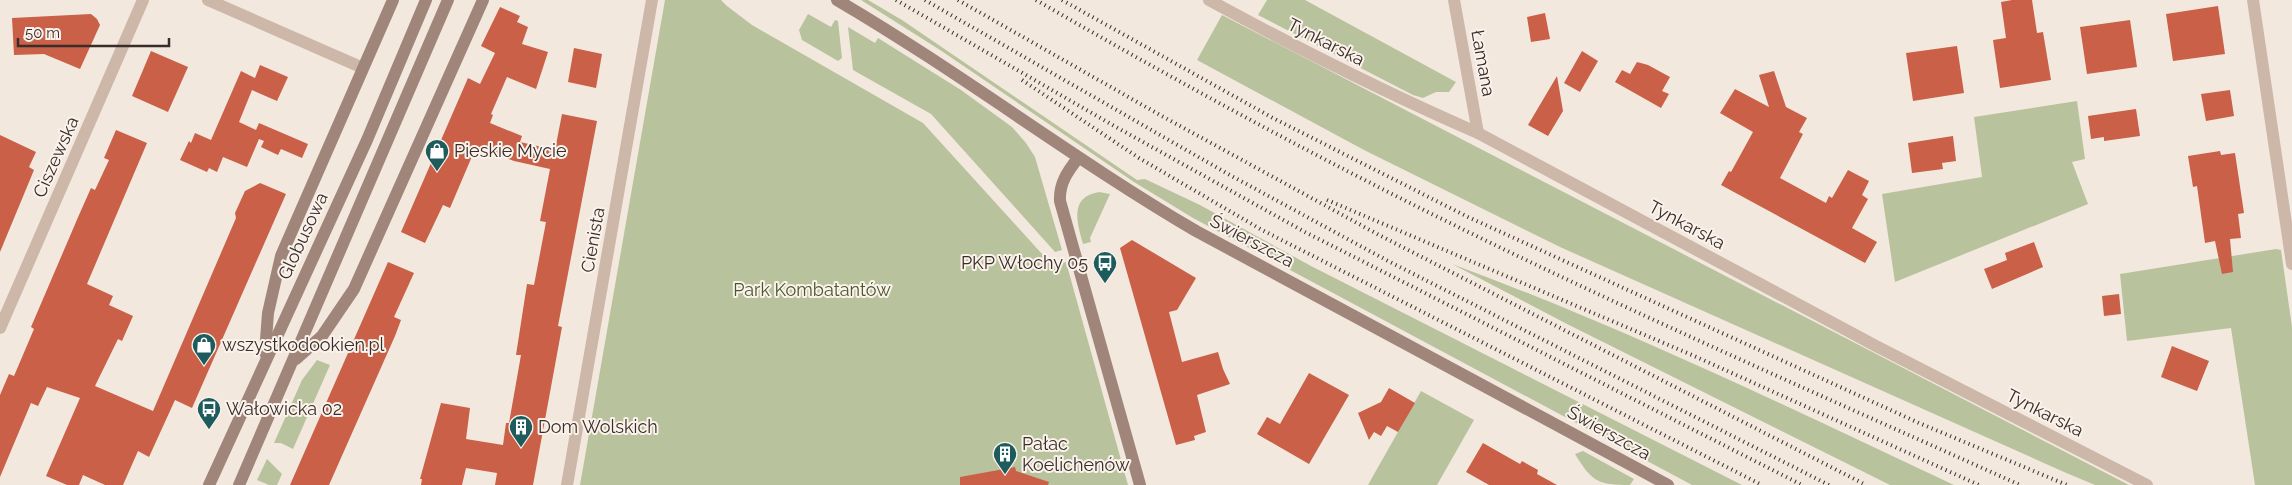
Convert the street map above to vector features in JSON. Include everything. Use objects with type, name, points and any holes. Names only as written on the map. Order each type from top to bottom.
[{"type":"street","name":"Ciszewska","points":[[0,328],[143,0]]},
{"type":"street","points":[[208,0],[363,68]]},
{"type":"street","points":[[264,361],[268,313],[281,256],[393,0]]},
{"type":"street","name":"Globusowa","points":[[209,485],[264,361],[367,140],[426,0]]},
{"type":"street","points":[[239,485],[448,0]]},
{"type":"street","points":[[294,361],[322,336],[354,289],[483,0]]},
{"type":"street","name":"Cienista","points":[[568,485],[652,0]]},
{"type":"street","name":"Świerszcza","points":[[837,0],[935,60],[1138,197],[1196,231],[1668,485]]},
{"type":"street","name":"Tynkarska","points":[[1209,0],[1409,103],[1478,133],[1876,346],[2147,485]]},
{"type":"street","name":"Łamana","points":[[1454,0],[1478,133]]},
{"type":"street","points":[[2253,0],[2292,264]]},
{"type":"street","points":[[1078,158],[1063,180],[1059,193],[1060,201],[1140,485]]},
{"type":"green space","name":"Park Kombatantów","points":[[665,0],[721,0],[752,25],[923,123],[1052,265],[1066,262],[1128,485],[580,485]]},
{"type":"green space","points":[[861,0],[868,0],[902,20],[1137,180],[1145,179],[1200,205],[1311,266],[1742,485],[1692,485],[1193,218],[1134,182],[940,50]]},
{"type":"green space","points":[[1267,0],[1305,0],[1456,82],[1449,92],[1436,92],[1423,98],[1413,95],[1258,15]]},
{"type":"green space","points":[[808,14],[831,27],[835,20],[838,21],[842,58],[838,61],[802,40],[799,30]]},
{"type":"green space","points":[[1222,15],[2129,485],[2095,485],[2064,472],[1560,247],[1364,150],[1197,60]]},
{"type":"green space","points":[[848,27],[875,43],[878,38],[961,90],[1012,127],[1035,157],[1062,250],[1055,252],[931,114],[853,70]]},
{"type":"green space","points":[[2077,101],[2085,159],[2072,162],[2088,204],[1895,282],[1882,194],[1982,177],[1974,117]]},
{"type":"green space","points":[[1099,192],[1110,194],[1090,238],[1091,242],[1083,244],[1078,219],[1079,205],[1089,195]]},
{"type":"green space","points":[[2276,249],[2281,250],[2292,327],[2292,485],[2255,485],[2231,328],[2127,341],[2120,274]]},
{"type":"green space","points":[[1452,264],[1516,288],[1642,341],[1767,397],[1954,485],[1890,485],[1569,325]]},
{"type":"green space","points":[[317,360],[330,365],[293,449],[281,443],[274,443],[302,380]]},
{"type":"green space","points":[[1421,391],[1474,420],[1437,485],[1368,485]]},
{"type":"green space","points":[[1583,451],[1634,479],[1630,485],[1603,483],[1597,480],[1586,471],[1575,454]]},
{"type":"green space","points":[[267,459],[282,474],[277,485],[269,485],[257,480]]},
{"type":"building","points":[[2032,0],[2037,33],[2043,32],[2051,80],[2000,88],[1993,40],[2006,38],[2001,2]]},
{"type":"building","points":[[2218,6],[2225,54],[2173,61],[2166,14]]},
{"type":"building","points":[[500,7],[520,16],[517,22],[528,27],[522,44],[548,52],[536,89],[507,77],[491,114],[493,115],[490,123],[522,136],[520,142],[555,150],[562,114],[597,121],[558,326],[562,327],[533,485],[495,485],[497,473],[466,468],[462,485],[421,485],[422,479],[420,479],[441,403],[470,408],[466,439],[503,445],[506,423],[509,423],[521,355],[516,355],[527,284],[534,285],[546,222],[540,221],[550,169],[514,161],[476,147],[450,208],[443,205],[425,243],[401,232],[468,78],[480,84],[495,53],[481,46]]},
{"type":"building","points":[[1545,13],[1550,39],[1531,42],[1527,17]]},
{"type":"building","points":[[91,14],[100,25],[80,69],[44,54],[14,55],[12,18]]},
{"type":"building","points":[[2130,20],[2137,67],[2087,74],[2080,27]]},
{"type":"building","points":[[1957,46],[1964,93],[1913,101],[1906,53]]},
{"type":"building","points":[[574,48],[602,54],[596,88],[568,82]]},
{"type":"building","points":[[151,51],[188,67],[168,112],[132,96]]},
{"type":"building","points":[[1582,51],[1598,61],[1580,92],[1564,83]]},
{"type":"building","points":[[1637,62],[1648,65],[1670,77],[1662,91],[1669,94],[1661,108],[1615,82],[1622,70],[1630,74]]},
{"type":"building","points":[[260,65],[288,77],[277,101],[252,90],[239,122],[256,130],[259,123],[308,144],[302,158],[281,149],[278,155],[261,147],[264,141],[259,139],[247,167],[223,157],[217,172],[209,168],[207,172],[180,160],[195,133],[211,140],[241,71],[255,78]]},
{"type":"building","points":[[1774,71],[1786,107],[1807,118],[1799,132],[1803,134],[1780,178],[1826,203],[1829,196],[1832,198],[1848,170],[1869,181],[1862,195],[1868,199],[1852,228],[1877,242],[1865,263],[1721,185],[1729,171],[1731,172],[1753,132],[1720,113],[1735,89],[1769,107],[1759,75]]},
{"type":"building","points":[[1557,76],[1563,111],[1548,136],[1528,125]]},
{"type":"building","points":[[2230,90],[2234,116],[2206,121],[2201,94]]},
{"type":"building","points":[[2136,109],[2140,136],[2104,141],[2104,137],[2091,139],[2088,116]]},
{"type":"building","points":[[116,130],[147,143],[87,284],[113,296],[109,305],[133,316],[122,341],[118,339],[95,386],[153,411],[236,218],[235,213],[245,191],[260,183],[286,194],[192,408],[175,400],[149,457],[138,451],[123,485],[105,485],[83,475],[79,485],[67,485],[46,476],[80,398],[47,387],[38,406],[31,403],[0,477],[0,395],[9,374],[14,376],[34,329],[31,327],[79,215],[91,188],[95,190],[109,160],[104,158]]},
{"type":"building","points":[[0,135],[36,152],[29,167],[34,170],[0,252]]},
{"type":"building","points":[[1953,136],[1956,161],[1942,163],[1943,169],[1912,173],[1908,143]]},
{"type":"building","points":[[2220,151],[2221,155],[2235,153],[2244,213],[2238,214],[2241,238],[2230,239],[2233,272],[2222,274],[2215,241],[2205,243],[2197,186],[2193,187],[2188,156]]},
{"type":"building","points":[[1132,240],[1196,278],[1177,310],[1169,312],[1182,362],[1218,352],[1230,384],[1197,395],[1206,432],[1194,436],[1195,440],[1176,445],[1120,248]]},
{"type":"building","points":[[2034,242],[2043,267],[1992,289],[1984,269],[2007,260],[2005,253]]},
{"type":"building","points":[[388,262],[414,273],[394,317],[401,320],[395,336],[329,485],[290,485]]},
{"type":"building","points":[[2119,294],[2121,314],[2104,316],[2102,296]]},
{"type":"building","points":[[2172,346],[2209,361],[2197,391],[2161,377]]},
{"type":"building","points":[[1309,373],[1349,395],[1309,464],[1257,434],[1267,417],[1280,424]]},
{"type":"building","points":[[1389,388],[1415,403],[1398,432],[1387,426],[1381,436],[1374,432],[1369,440],[1358,413],[1381,402]]},
{"type":"building","points":[[1483,443],[1520,464],[1522,461],[1538,470],[1537,474],[1557,485],[1489,485],[1466,472]]},
{"type":"building","name":"Pałac Koelichenów","points":[[1015,467],[1016,471],[1049,482],[1048,485],[960,485],[960,477]]},
{"type":"railway","points":[[896,0],[1116,127],[1305,232],[1802,485]]},
{"type":"railway","points":[[925,0],[1228,174],[1388,261],[1829,485]]},
{"type":"railway","points":[[958,0],[1160,115],[1379,235],[1866,485]]},
{"type":"railway","points":[[1036,0],[1265,127],[1480,238],[1710,346],[2020,485]]},
{"type":"railway","points":[[1062,0],[1273,118],[1468,217],[1919,423],[2067,485]]},
{"type":"railway","points":[[1022,80],[1139,158],[1262,230],[1762,485]]},
{"type":"railway","points":[[1327,200],[1692,355],[1979,485]]},
{"type":"place","name":"Pieskie Mycie","points":[[437,172]]},
{"type":"place","name":"PKP Włochy 05","points":[[1105,284]]},
{"type":"place","name":"wszystkodookien.pl","points":[[204,366]]},
{"type":"place","name":"Wałowicka 02","points":[[209,430]]},
{"type":"place","name":"Dom Wolskich","points":[[521,448]]},
{"type":"place","name":"Pałac Koelichenów","points":[[1005,475]]}]
